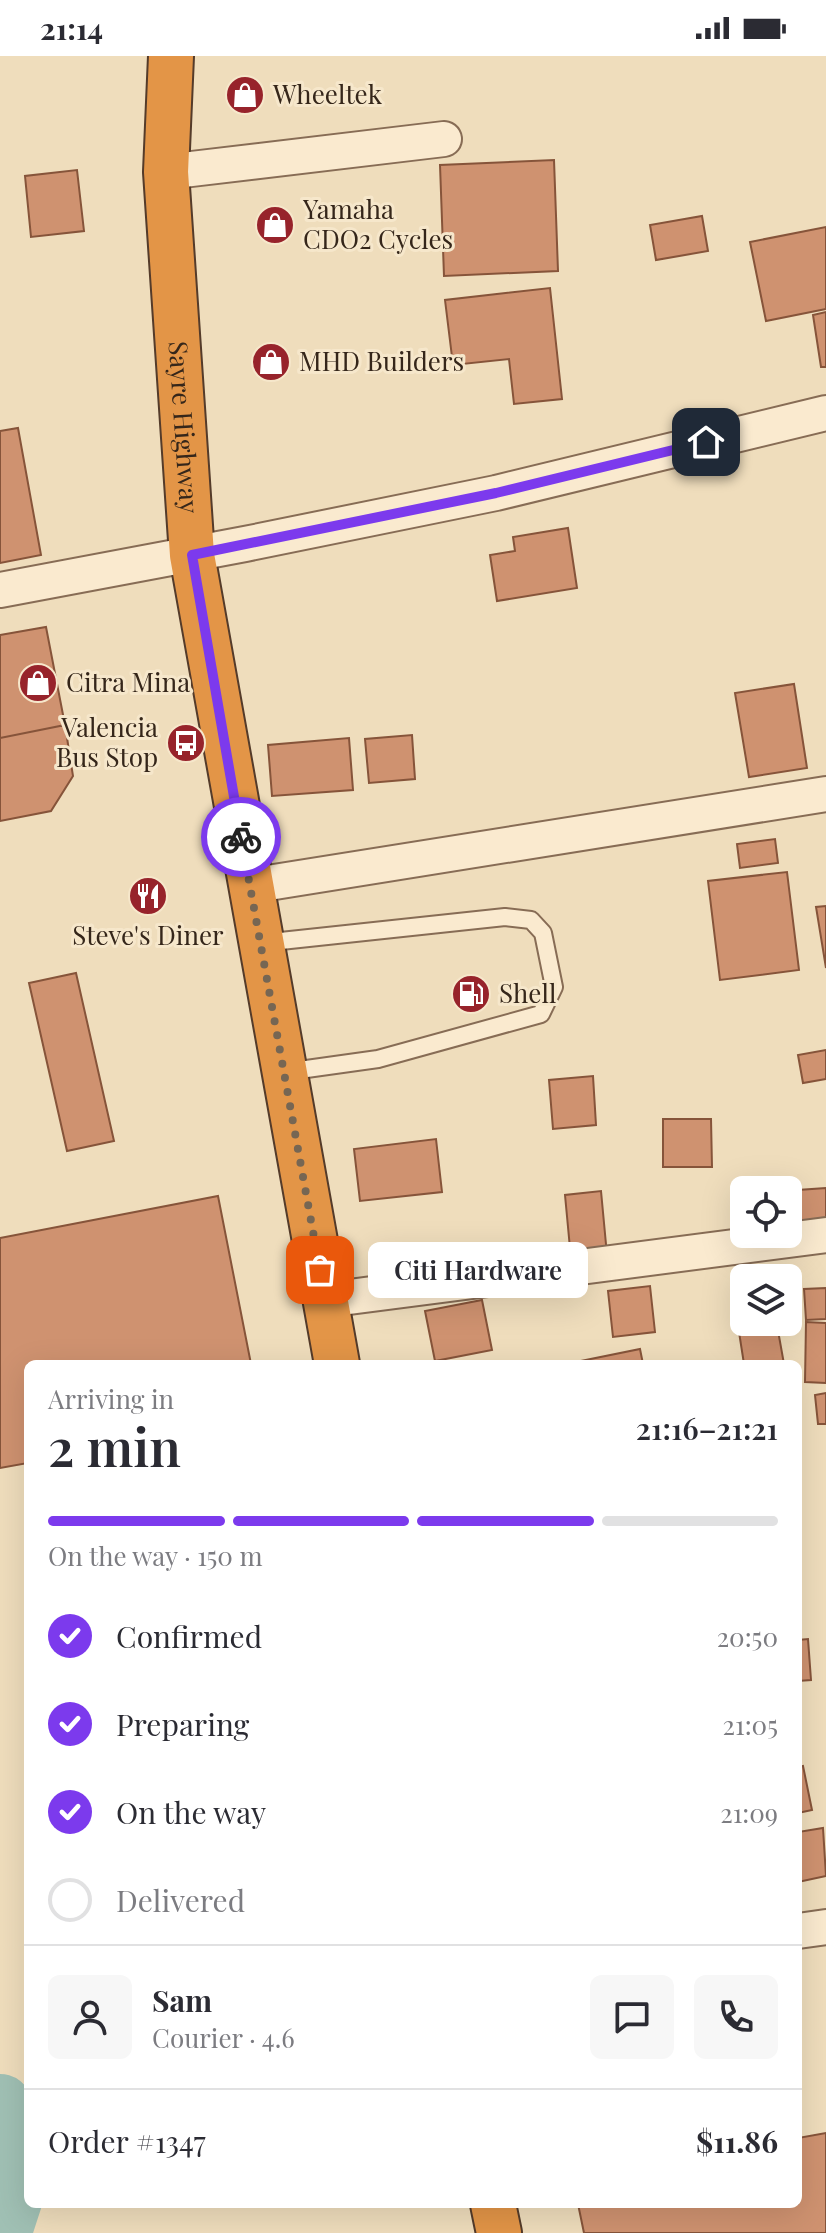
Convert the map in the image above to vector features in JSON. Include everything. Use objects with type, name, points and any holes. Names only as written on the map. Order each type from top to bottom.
[{"type":"highway","name":"Sayre Highway","points":[[171,56],[166,172],[192,555],[336,1360]]},
{"type":"highway","points":[[494,2208],[499,2233]]},
{"type":"street","points":[[166,172],[444,139]]},
{"type":"street","points":[[0,590],[192,555],[496,493],[826,413]]},
{"type":"street","points":[[249,886],[826,794]]},
{"type":"street","points":[[326,1300],[826,1235]]},
{"type":"street","points":[[802,1930],[826,1927]]},
{"type":"lane","points":[[260,943],[505,917],[531,920],[543,933],[554,987],[541,1014],[378,1059],[283,1073]]},
{"type":"building","points":[[554,160],[558,271],[444,276],[440,165]]},
{"type":"building","points":[[77,170],[84,231],[31,237],[25,176]]},
{"type":"building","points":[[702,216],[708,251],[656,260],[650,225]]},
{"type":"building","points":[[826,227],[826,309],[766,321],[750,242]]},
{"type":"building","points":[[550,288],[562,399],[514,404],[509,359],[453,365],[445,300]]},
{"type":"building","points":[[826,312],[826,367],[821,367],[813,315]]},
{"type":"building","points":[[18,428],[41,555],[0,563],[0,431]]},
{"type":"building","points":[[568,528],[577,588],[497,601],[490,555],[515,551],[513,537]]},
{"type":"building","points":[[46,627],[65,725],[0,738],[0,635]]},
{"type":"building","points":[[794,684],[807,768],[749,777],[735,693]]},
{"type":"building","points":[[65,725],[73,776],[51,811],[0,821],[0,738]]},
{"type":"building","points":[[412,735],[415,779],[369,783],[365,739]]},
{"type":"building","points":[[349,738],[353,790],[272,796],[268,745]]},
{"type":"building","points":[[775,839],[778,863],[740,868],[737,844]]},
{"type":"building","points":[[787,872],[799,970],[720,980],[708,881]]},
{"type":"building","points":[[826,906],[826,968],[816,907]]},
{"type":"building","points":[[76,973],[114,1141],[67,1151],[29,983]]},
{"type":"building","points":[[826,1050],[826,1079],[803,1083],[798,1055]]},
{"type":"building","points":[[593,1076],[596,1125],[553,1129],[549,1080]]},
{"type":"building","points":[[663,1119],[711,1119],[712,1167],[663,1167]]},
{"type":"building","points":[[436,1139],[442,1192],[360,1201],[354,1149]]},
{"type":"building","points":[[826,1188],[826,1231],[802,1234],[802,1190]]},
{"type":"building","points":[[601,1191],[607,1255],[571,1259],[565,1195]]},
{"type":"building","points":[[218,1196],[250,1360],[24,1360],[24,1464],[0,1468],[0,1238]]},
{"type":"building","points":[[650,1286],[655,1332],[613,1337],[608,1291]]},
{"type":"building","points":[[826,1288],[826,1319],[806,1320],[804,1289]]},
{"type":"building","points":[[482,1300],[492,1350],[435,1360],[425,1311]]},
{"type":"building","points":[[806,1322],[826,1323],[826,1383],[805,1382]]},
{"type":"building","points":[[740,1336],[779,1336],[783,1360],[743,1360]]},
{"type":"building","points":[[640,1349],[642,1360],[586,1360]]},
{"type":"building","points":[[826,1393],[826,1424],[818,1424],[815,1395]]},
{"type":"building","points":[[808,1639],[811,1680],[802,1681],[802,1640]]},
{"type":"building","points":[[802,1766],[812,1810],[802,1812]]},
{"type":"building","points":[[823,1828],[826,1876],[802,1881],[802,1831]]},
{"type":"building","points":[[826,2133],[826,2233],[584,2233],[579,2208],[802,2208],[802,2137]]},
{"type":"waterway","points":[[0,2107],[10,2197],[0,2228]]},
{"type":"way so far","points":[[241,837],[320,1270]]},
{"type":"place","name":"Wheeltek","points":[[245,95]]},
{"type":"place","name":"Yamaha CDO2 Cycles","points":[[275,225]]},
{"type":"place","name":"MHD Builders","points":[[271,362]]},
{"type":"place","name":"Citra Mina","points":[[38,683]]},
{"type":"place","name":"Valencia Bus Stop","points":[[186,743]]},
{"type":"place","name":"Steve's Diner","points":[[148,896]]},
{"type":"place","name":"Shell","points":[[471,994]]},
{"type":"place","name":"Citi Hardware","points":[[320,1270]]},
{"type":"route","points":[[241,837],[192,555],[496,493],[706,442]]}]
